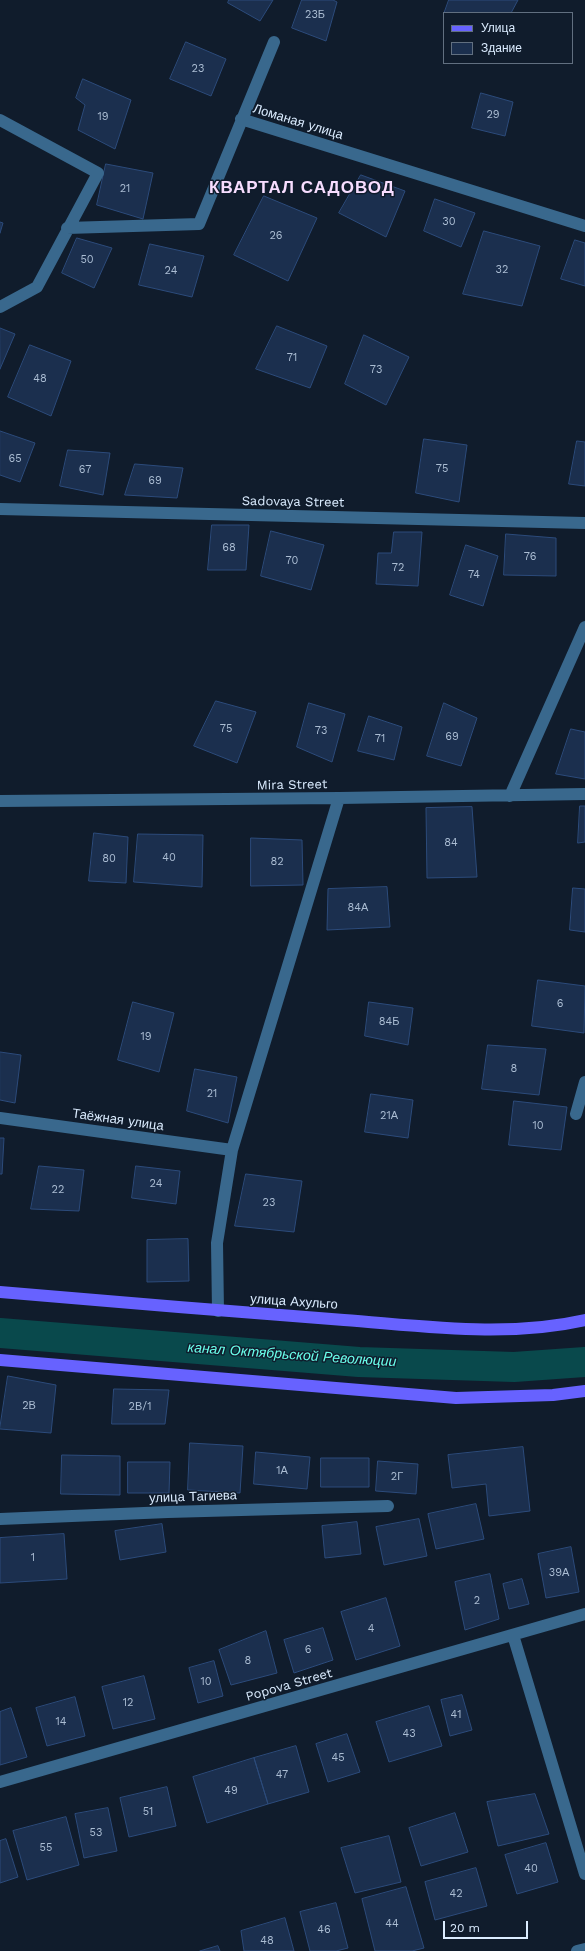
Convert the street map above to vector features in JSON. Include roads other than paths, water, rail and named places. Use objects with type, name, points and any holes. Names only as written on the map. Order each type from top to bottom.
[{"type":"main road","name":"улица Ахульго","points":[[0,1292],[218,1311],[474,1330],[525,1329],[585,1320]]},
{"type":"main road","points":[[0,1360],[456,1398],[553,1395],[585,1392]]},
{"type":"street","points":[[241,120],[274,42]]},
{"type":"street","points":[[0,120],[98,173],[67,228],[37,287],[0,307]]},
{"type":"street","name":"Ломаная улица","points":[[67,228],[199,224],[241,120],[585,226]]},
{"type":"street","name":"Sadovaya Street","points":[[0,509],[585,523]]},
{"type":"street","points":[[510,796],[585,627]]},
{"type":"street","name":"Mira Street","points":[[0,801],[585,794]]},
{"type":"street","points":[[218,1311],[217,1243],[232,1150],[338,798]]},
{"type":"street","points":[[576,1114],[585,1082]]},
{"type":"street","name":"Таёжная улица","points":[[0,1118],[232,1150]]},
{"type":"street","name":"улица Тагиева","points":[[0,1519],[168,1512],[388,1506]]},
{"type":"street","name":"Popova Street","points":[[0,1782],[585,1614]]},
{"type":"street","points":[[513,1635],[585,1874]]},
{"type":"street","points":[[577,1951],[585,1949]]},
{"type":"waterway","name":"канал Октябрьской Революции","points":[[0,1333],[359,1362],[514,1367],[585,1362]]},
{"type":"district","name":"КВАРТАЛ САДОВОД","points":[[302,188]]}]
